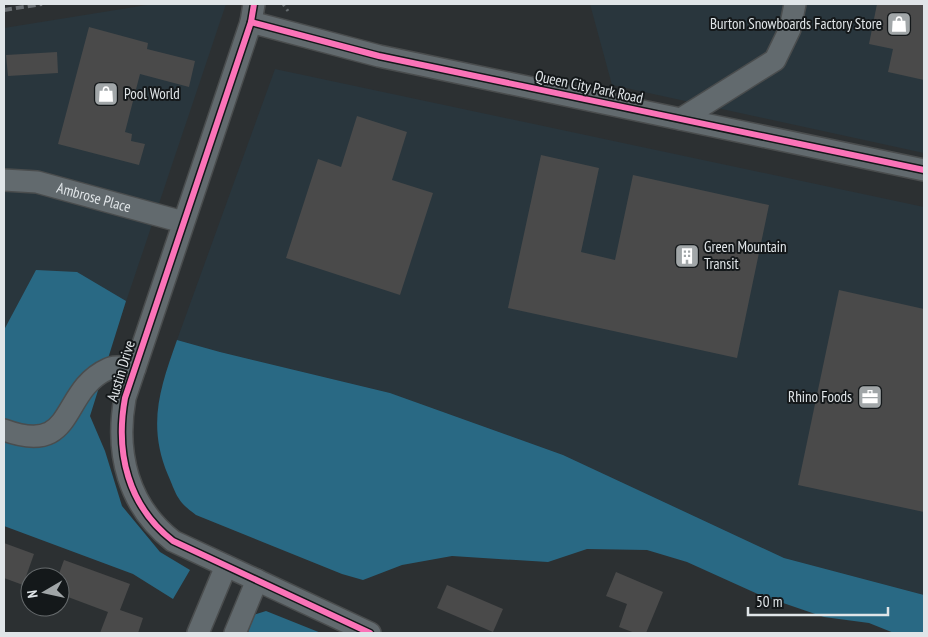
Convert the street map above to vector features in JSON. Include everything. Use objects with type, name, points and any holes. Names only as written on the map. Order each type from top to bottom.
[{"type":"street","points":[[681,119],[775,60],[790,29],[795,4]]},
{"type":"street","name":"Queen City Park Road","points":[[252,13],[379,56],[924,170]]},
{"type":"street","name":"Austin Drive","points":[[252,13],[125,398],[121,437],[123,460],[135,495],[147,514],[162,532],[183,546],[370,633]]},
{"type":"street","name":"Ambrose Place","points":[[4,180],[37,182],[183,222]]},
{"type":"street","points":[[4,430],[35,438],[53,432],[90,380],[109,368],[134,368]]},
{"type":"street","points":[[198,633],[226,566]]},
{"type":"street","points":[[235,633],[258,580]]},
{"type":"path","points":[[252,13],[279,4]]},
{"type":"shaded area","points":[[153,4],[226,4],[90,409],[4,369],[4,28]]},
{"type":"shaded area","points":[[590,4],[924,4],[924,153],[612,85]]},
{"type":"shaded area","points":[[275,69],[924,207],[924,595],[784,558],[563,455],[390,393],[177,340]]},
{"type":"shaded area","points":[[36,270],[77,272],[126,301],[90,416],[105,451],[122,506],[160,552],[190,570],[173,599],[133,574],[4,526],[4,330]]},
{"type":"shaded area","points":[[177,340],[390,393],[563,455],[784,558],[924,595],[924,633],[894,633],[869,623],[824,617],[760,595],[687,562],[647,550],[587,549],[548,562],[452,556],[402,565],[363,580],[342,574],[196,515],[178,498],[162,457],[157,423],[158,407],[165,374]]},
{"type":"shaded area","points":[[266,611],[321,633],[248,633],[253,615]]},
{"type":"building","name":"Burton Snowboards Factory Store","points":[[877,4],[924,4],[924,80],[888,72],[893,49],[869,44]]},
{"type":"building","name":"Pool World","points":[[89,27],[148,43],[147,49],[195,61],[189,87],[140,74],[125,132],[132,134],[131,141],[145,144],[139,165],[58,144]]},
{"type":"building","points":[[57,52],[58,73],[8,76],[6,55]]},
{"type":"building","points":[[357,116],[407,132],[392,180],[433,193],[400,295],[286,258],[318,159],[341,167]]},
{"type":"building","name":"Green Mountain Transit","points":[[541,155],[599,168],[581,252],[615,260],[633,175],[769,205],[737,358],[508,308]]},
{"type":"building","name":"Rhino Foods","points":[[839,290],[924,309],[924,512],[798,485]]},
{"type":"building","points":[[4,543],[34,554],[29,567],[20,567],[20,584],[4,578]]},
{"type":"building","points":[[64,560],[130,584],[120,610],[143,618],[138,633],[100,633],[108,612],[70,598],[70,567],[61,567]]},
{"type":"building","points":[[616,572],[663,592],[646,633],[635,633],[619,627],[627,604],[606,596]]},
{"type":"building","points":[[447,585],[503,609],[493,632],[437,608]]},
{"type":"railway","points":[[4,10],[42,4]]},
{"type":"cycle path","points":[[254,4],[251,22],[125,398],[122,418],[124,458],[128,477],[135,495],[145,512],[173,541],[370,633]]},
{"type":"cycle path","points":[[251,22],[379,56],[924,170]]},
{"type":"place","name":"Burton Snowboards Factory Store","points":[[899,24]]},
{"type":"place","name":"Pool World","points":[[106,94]]},
{"type":"place","name":"Green Mountain Transit","points":[[687,256]]},
{"type":"place","name":"Rhino Foods","points":[[870,397]]}]
